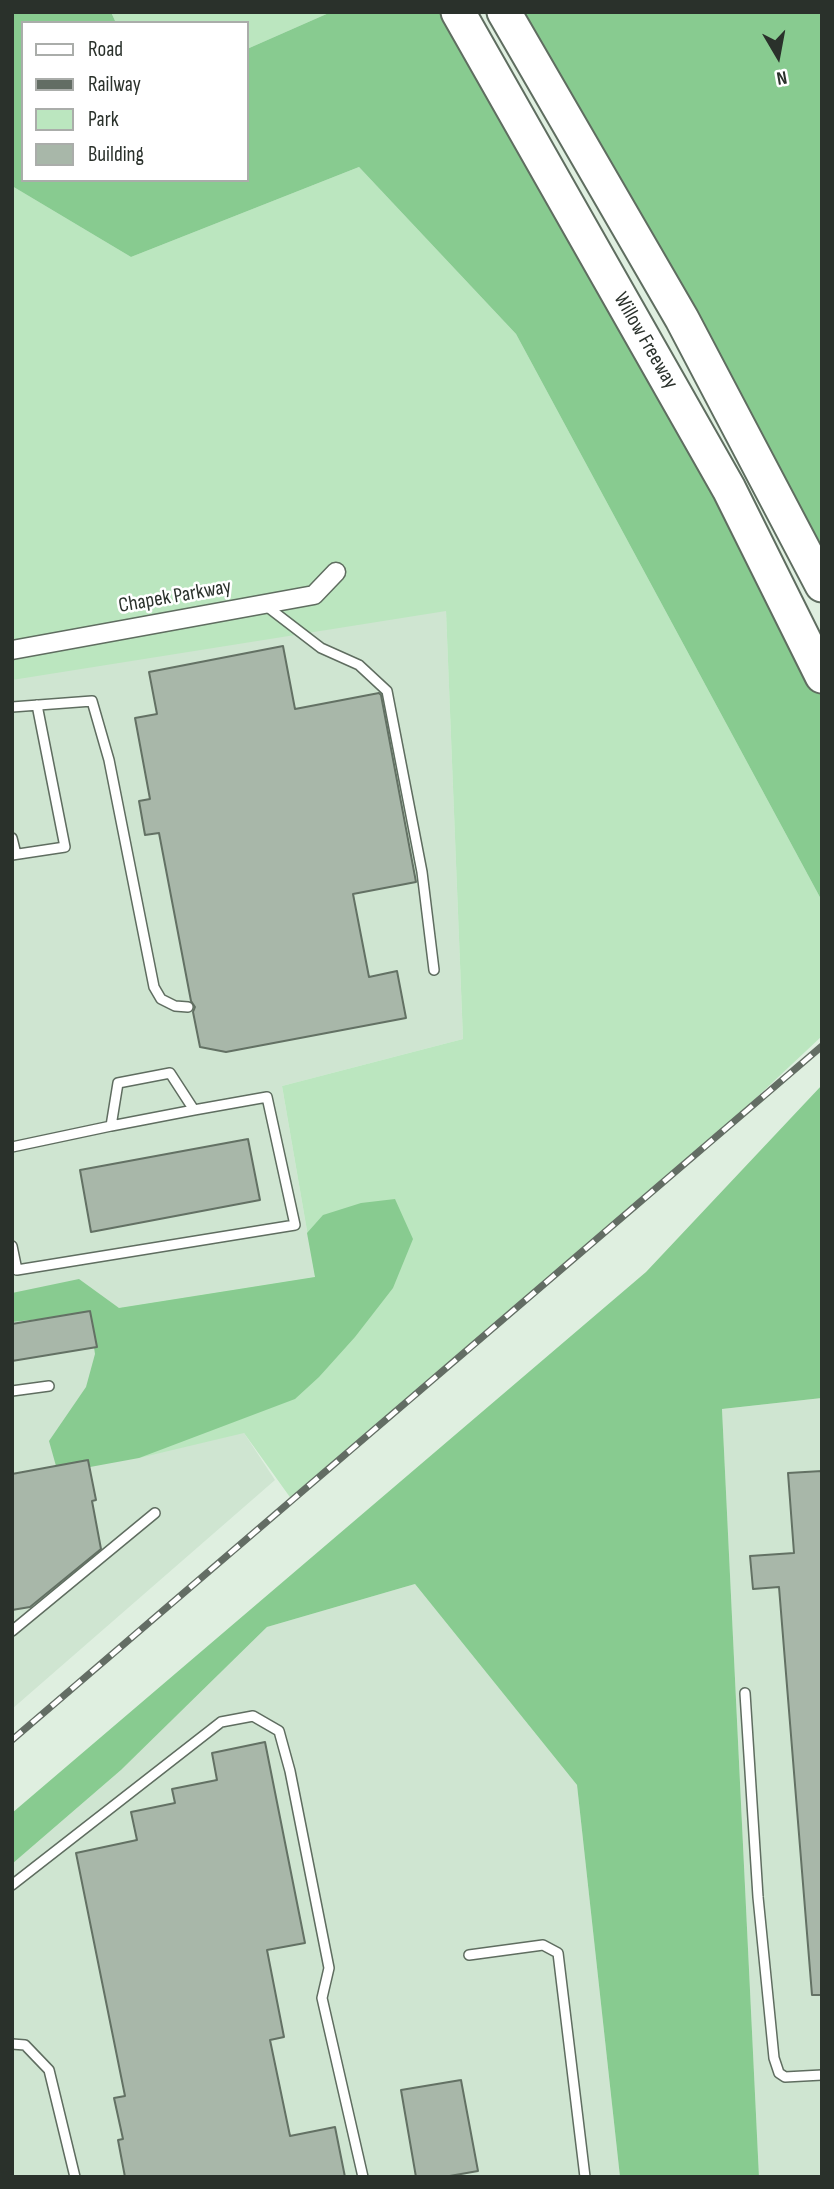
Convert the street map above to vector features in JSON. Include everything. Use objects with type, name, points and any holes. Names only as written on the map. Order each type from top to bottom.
[{"type":"highway","name":"Willow Freeway","points":[[458,12],[729,489],[822,676]]},
{"type":"highway","name":"Willow Freeway","points":[[504,12],[682,319],[822,584]]},
{"type":"street","name":"Chapek Parkway","points":[[12,650],[314,595],[336,572]]},
{"type":"lane","points":[[264,604],[321,648],[359,665],[387,691],[422,872],[434,970]]},
{"type":"lane","points":[[12,707],[92,701],[109,760],[154,987],[161,999],[175,1006],[188,1007]]},
{"type":"lane","points":[[12,838],[14,854],[65,847],[37,705]]},
{"type":"lane","points":[[111,1126],[118,1083],[157,1075],[170,1073],[194,1110]]},
{"type":"lane","points":[[12,1147],[267,1097],[295,1225],[17,1270],[12,1246]]},
{"type":"lane","points":[[12,1391],[49,1386]]},
{"type":"lane","points":[[12,1632],[155,1513]]},
{"type":"lane","points":[[745,1693],[758,1897],[774,2058],[779,2073],[785,2077],[822,2075]]},
{"type":"lane","points":[[12,1885],[221,1722],[253,1716],[279,1731],[290,1771],[330,1968],[322,1998],[363,2177]]},
{"type":"lane","points":[[469,1955],[543,1945],[558,1952],[585,2177]]},
{"type":"lane","points":[[12,2044],[25,2045],[49,2070],[72,2176]]},
{"type":"shaded area","points":[[446,610],[463,1039],[282,1086],[315,1277],[119,1308],[244,1433],[275,1480],[12,1709],[12,679]]},
{"type":"shaded area","points":[[822,1398],[822,2177],[759,2177],[722,1409]]},
{"type":"shaded area","points":[[415,1584],[577,1785],[620,2177],[12,2177],[12,1864],[121,1770],[267,1627]]},
{"type":"green space","points":[[12,12],[111,12],[115,21],[21,21],[21,182],[248,182],[248,49],[331,12],[458,12],[822,676],[822,901],[516,334],[359,167],[131,257],[12,186]]},
{"type":"green space","points":[[111,12],[331,12],[248,49],[248,21],[115,21]]},
{"type":"green space","points":[[504,12],[822,12],[822,585]]},
{"type":"green space","points":[[359,167],[516,334],[822,901],[822,1036],[707,1144],[292,1500],[244,1433],[139,1458],[118,1308],[315,1277],[282,1086],[463,1039],[446,611],[12,680],[12,186],[131,257]]},
{"type":"green space","points":[[822,1085],[822,1398],[722,1409],[759,2177],[620,2177],[577,1785],[415,1584],[267,1627],[121,1770],[12,1864],[12,1813],[646,1272]]},
{"type":"green space","points":[[395,1199],[413,1239],[393,1288],[355,1337],[295,1399],[139,1458],[90,1467],[88,1460],[56,1466],[49,1441],[86,1387],[95,1354],[90,1320],[59,1317],[12,1322],[12,1293],[79,1279],[119,1308],[315,1277],[307,1233],[323,1215],[361,1203]]},
{"type":"building","points":[[283,646],[295,709],[379,693],[381,695],[416,882],[353,894],[369,977],[397,971],[406,1018],[226,1052],[200,1047],[193,1012],[195,1007],[191,1001],[159,833],[145,835],[139,801],[150,799],[135,718],[157,714],[149,672]]},
{"type":"building","points":[[248,1139],[260,1200],[91,1232],[80,1170]]},
{"type":"building","points":[[90,1311],[97,1347],[12,1361],[12,1324]]},
{"type":"building","points":[[88,1460],[96,1500],[92,1501],[101,1549],[30,1607],[12,1610],[12,1474]]},
{"type":"building","points":[[822,1471],[822,1995],[812,1995],[779,1587],[753,1589],[750,1556],[794,1553],[788,1473]]},
{"type":"building","points":[[265,1742],[305,1943],[267,1950],[284,2037],[270,2040],[290,2136],[335,2127],[345,2177],[125,2177],[118,2140],[123,2139],[114,2098],[125,2096],[76,1853],[137,1840],[131,1812],[175,1803],[172,1789],[217,1780],[212,1753]]},
{"type":"building","points":[[461,2080],[478,2171],[444,2177],[416,2177],[401,2090]]},
{"type":"railway","points":[[12,1740],[822,1046]]}]
